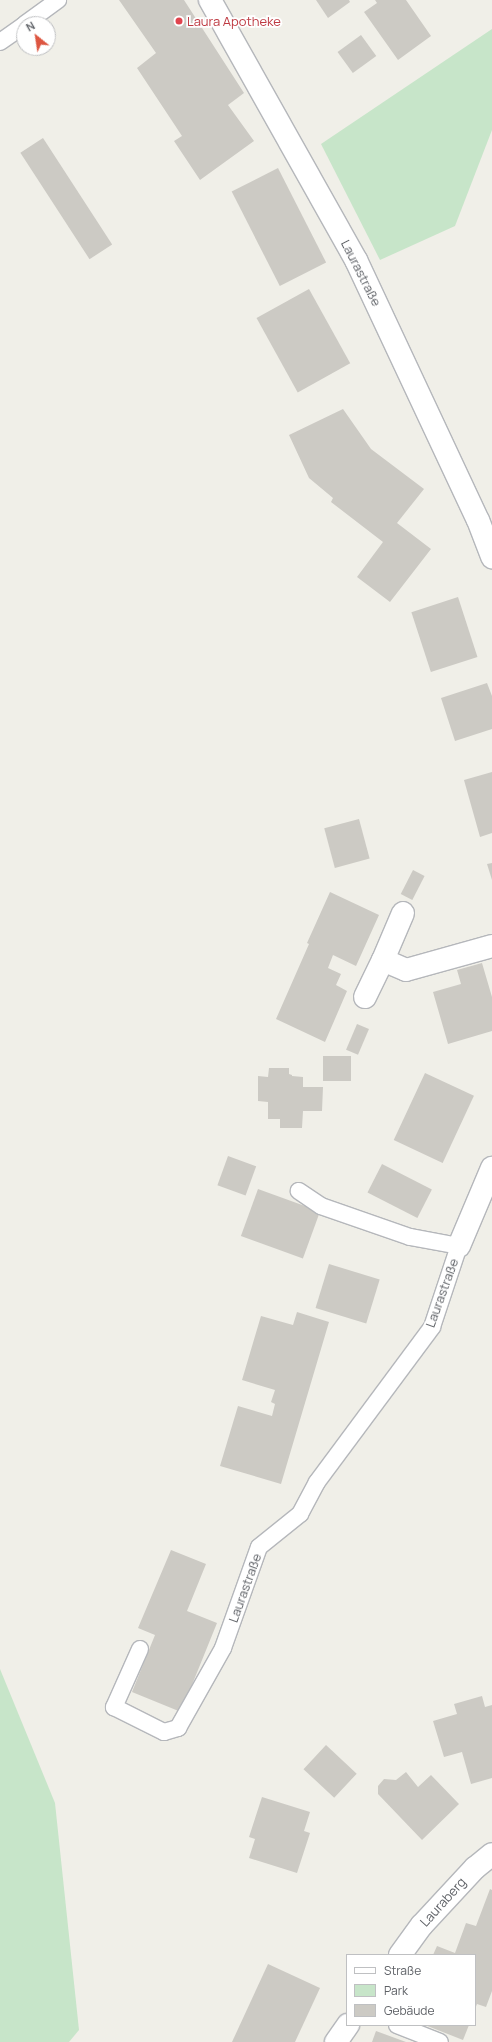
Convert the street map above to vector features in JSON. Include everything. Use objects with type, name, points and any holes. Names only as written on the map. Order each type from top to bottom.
[{"type":"street","name":"Laurastraße","points":[[210,0],[356,260],[478,520],[492,557]]},
{"type":"street","points":[[365,997],[403,913]]},
{"type":"street","points":[[383,960],[406,970],[492,946]]},
{"type":"street","name":"Laurastraße","points":[[459,1246],[492,1168]]},
{"type":"street","name":"Lauraberg","points":[[401,1954],[422,1925],[475,1868],[492,1854]]},
{"type":"street","points":[[336,2042],[347,2026]]},
{"type":"lane","points":[[36,16],[58,0]]},
{"type":"lane","points":[[0,42],[16,30]]},
{"type":"lane","name":"Laurastraße","points":[[140,1649],[114,1706],[164,1732],[178,1728],[223,1648],[259,1547],[300,1514],[317,1482],[432,1327],[459,1246],[410,1238],[321,1206],[299,1191]]},
{"type":"lane","points":[[400,2026],[440,2042]]},
{"type":"green space","points":[[492,29],[492,130],[455,226],[380,260],[321,144]]},
{"type":"green space","points":[[0,1669],[55,1803],[79,2030],[69,2042],[0,2042]]},
{"type":"building","points":[[119,0],[184,0],[244,93],[228,105],[254,141],[200,180],[174,141],[182,136],[137,68],[156,53]]},
{"type":"building","points":[[316,0],[349,0],[350,2],[328,18]]},
{"type":"building","points":[[375,0],[406,0],[431,36],[398,60],[364,12],[377,3]]},
{"type":"building","points":[[361,35],[376,56],[353,73],[338,52]]},
{"type":"building","points":[[43,138],[112,245],[90,259],[20,153]]},
{"type":"building","points":[[278,168],[326,262],[280,286],[232,192]]},
{"type":"building","points":[[309,289],[350,363],[298,392],[257,318]]},
{"type":"building","points":[[343,409],[371,449],[424,489],[397,523],[431,549],[390,602],[357,577],[383,542],[331,502],[333,498],[309,478],[289,435]]},
{"type":"building","points":[[458,597],[477,657],[431,672],[411,612]]},
{"type":"building","points":[[487,683],[492,696],[492,729],[455,741],[441,698]]},
{"type":"building","points":[[492,772],[492,833],[480,837],[464,780]]},
{"type":"building","points":[[359,819],[370,859],[335,868],[324,828]]},
{"type":"building","points":[[492,863],[492,880],[487,864]]},
{"type":"building","points":[[413,870],[425,876],[412,900],[401,894]]},
{"type":"building","points":[[330,892],[379,915],[356,966],[333,955],[328,968],[341,974],[336,985],[347,991],[325,1042],[276,1019],[309,944],[307,943]]},
{"type":"building","points":[[482,963],[492,997],[492,1031],[448,1044],[433,992],[461,984],[457,970]]},
{"type":"building","points":[[357,1024],[369,1029],[358,1055],[346,1050]]},
{"type":"building","points":[[323,1056],[351,1056],[351,1081],[323,1081]]},
{"type":"building","points":[[269,1068],[289,1068],[289,1074],[292,1076],[303,1077],[303,1087],[323,1087],[322,1111],[303,1111],[302,1128],[280,1128],[280,1119],[268,1119],[268,1102],[258,1101],[258,1076],[268,1077]]},
{"type":"building","points":[[425,1073],[474,1096],[443,1163],[394,1140]]},
{"type":"building","points":[[228,1156],[256,1166],[246,1195],[217,1185]]},
{"type":"building","points":[[382,1164],[432,1189],[417,1218],[367,1193]]},
{"type":"building","points":[[258,1189],[320,1212],[303,1259],[241,1236]]},
{"type":"building","points":[[329,1264],[380,1279],[366,1323],[316,1308]]},
{"type":"building","points":[[297,1312],[329,1322],[281,1484],[220,1466],[238,1406],[272,1416],[275,1404],[271,1402],[275,1390],[242,1380],[261,1316],[293,1325]]},
{"type":"building","points":[[171,1550],[206,1564],[187,1611],[217,1623],[181,1712],[132,1692],[155,1635],[138,1628]]},
{"type":"building","points":[[482,1696],[485,1707],[492,1705],[492,1778],[471,1784],[462,1752],[444,1757],[433,1721],[457,1714],[454,1704]]},
{"type":"building","points":[[326,1745],[357,1774],[334,1798],[303,1769]]},
{"type":"building","points":[[406,1772],[418,1787],[431,1775],[459,1804],[422,1840],[378,1794],[378,1786],[384,1779],[396,1780]]},
{"type":"building","points":[[262,1797],[310,1812],[304,1831],[310,1833],[297,1873],[249,1858],[255,1839],[249,1837]]},
{"type":"building","points":[[490,1889],[492,1890],[492,1991],[486,2007],[477,2004],[476,2006],[476,1954],[433,1954],[437,1946],[455,1953],[466,1923],[476,1926]]},
{"type":"building","points":[[268,1964],[320,1988],[295,2042],[232,2042]]},
{"type":"building","points":[[428,2026],[469,2026],[463,2040]]},
{"type":"building","points":[[376,2031],[406,2042],[372,2042]]},
{"type":"place","name":"Laura Apotheke","points":[[179,21]]}]
